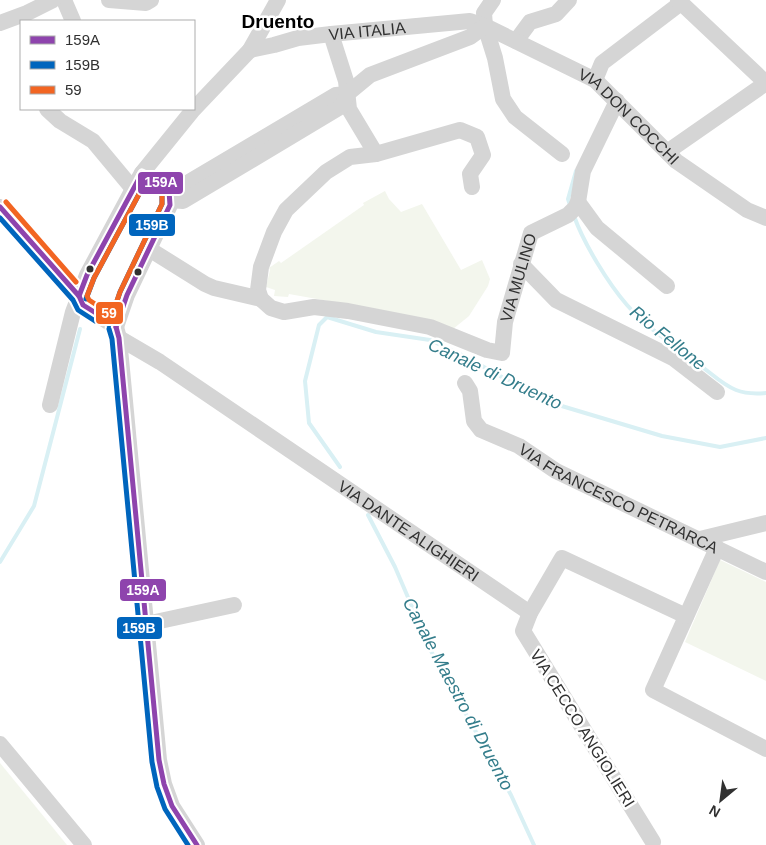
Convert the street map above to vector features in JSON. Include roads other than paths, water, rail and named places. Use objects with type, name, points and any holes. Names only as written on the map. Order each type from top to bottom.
[{"type":"street","points":[[0,23],[27,14],[53,0]]},
{"type":"street","points":[[64,0],[73,20]]},
{"type":"street","points":[[109,0],[146,3],[150,0]]},
{"type":"street","points":[[195,106],[250,50],[278,0]]},
{"type":"street","points":[[493,0],[484,13],[485,26],[495,58],[504,99],[516,117],[562,154]]},
{"type":"street","points":[[516,41],[530,22],[556,14],[569,0]]},
{"type":"street","points":[[595,80],[602,63],[680,1],[766,83],[667,152]]},
{"type":"street","name":"VIA ITALIA","points":[[250,50],[298,38],[331,34],[470,21],[485,26]]},
{"type":"street","points":[[142,174],[160,182],[170,196],[183,201],[342,106],[347,94],[370,76],[470,37],[485,26]]},
{"type":"street","name":"VIA DON COCCHI","points":[[485,26],[595,80],[676,161],[747,210],[766,218]]},
{"type":"street","points":[[331,34],[346,81],[349,108],[376,154]]},
{"type":"street","points":[[617,101],[583,171],[574,208],[667,286]]},
{"type":"street","points":[[48,110],[60,121],[93,141],[133,189]]},
{"type":"street","points":[[50,405],[73,312],[88,275],[142,174],[191,110]]},
{"type":"street","points":[[261,299],[258,290],[261,267],[274,232],[286,210],[326,172],[350,157],[376,154],[460,130],[477,137],[482,155],[470,174],[472,187]]},
{"type":"street","points":[[170,196],[170,205],[127,295],[118,327],[159,760],[164,784],[172,806],[197,845]]},
{"type":"street","name":"VIA DANTE ALIGHIERI","points":[[0,207],[79,296],[83,305],[118,327],[160,362],[530,613]]},
{"type":"street","name":"VIA MULINO","points":[[261,299],[271,308],[284,312],[314,308],[348,311],[430,327],[487,350],[502,353],[505,322],[531,233],[574,208]]},
{"type":"street","points":[[149,249],[214,288],[261,299]]},
{"type":"street","points":[[522,264],[556,300],[673,358],[717,392]]},
{"type":"street","name":"VIA FRANCESCO PETRARCA","points":[[465,383],[470,391],[474,421],[481,430],[519,446],[556,471],[766,572]]},
{"type":"street","points":[[708,543],[766,524]]},
{"type":"street","points":[[708,543],[766,530]]},
{"type":"street","points":[[708,543],[686,616],[653,690],[766,749]]},
{"type":"street","points":[[530,613],[562,558],[686,616]]},
{"type":"street","points":[[146,624],[234,605]]},
{"type":"street","name":"VIA CECCO ANGIOLIERI","points":[[530,613],[523,631],[653,842]]},
{"type":"street","points":[[0,744],[84,845]]},
{"type":"waterway","name":"Rio Fellone","points":[[570,205],[568,199],[576,171]]},
{"type":"waterway","name":"Rio Fellone","points":[[574,216],[590,251],[605,275],[627,305],[644,322],[727,385],[743,392],[754,394],[766,393]]},
{"type":"waterway","name":"Canale di Druento","points":[[340,467],[309,423],[305,381],[319,325],[327,317],[376,332],[430,340],[464,356],[545,401],[662,436],[720,447],[766,438]]},
{"type":"waterway","points":[[0,562],[34,506],[80,329]]},
{"type":"waterway","name":"Canale Maestro di Druento","points":[[368,515],[395,567],[431,651],[511,795],[534,845]]},
{"type":"district","name":"Druento","points":[[278,21]]}]
